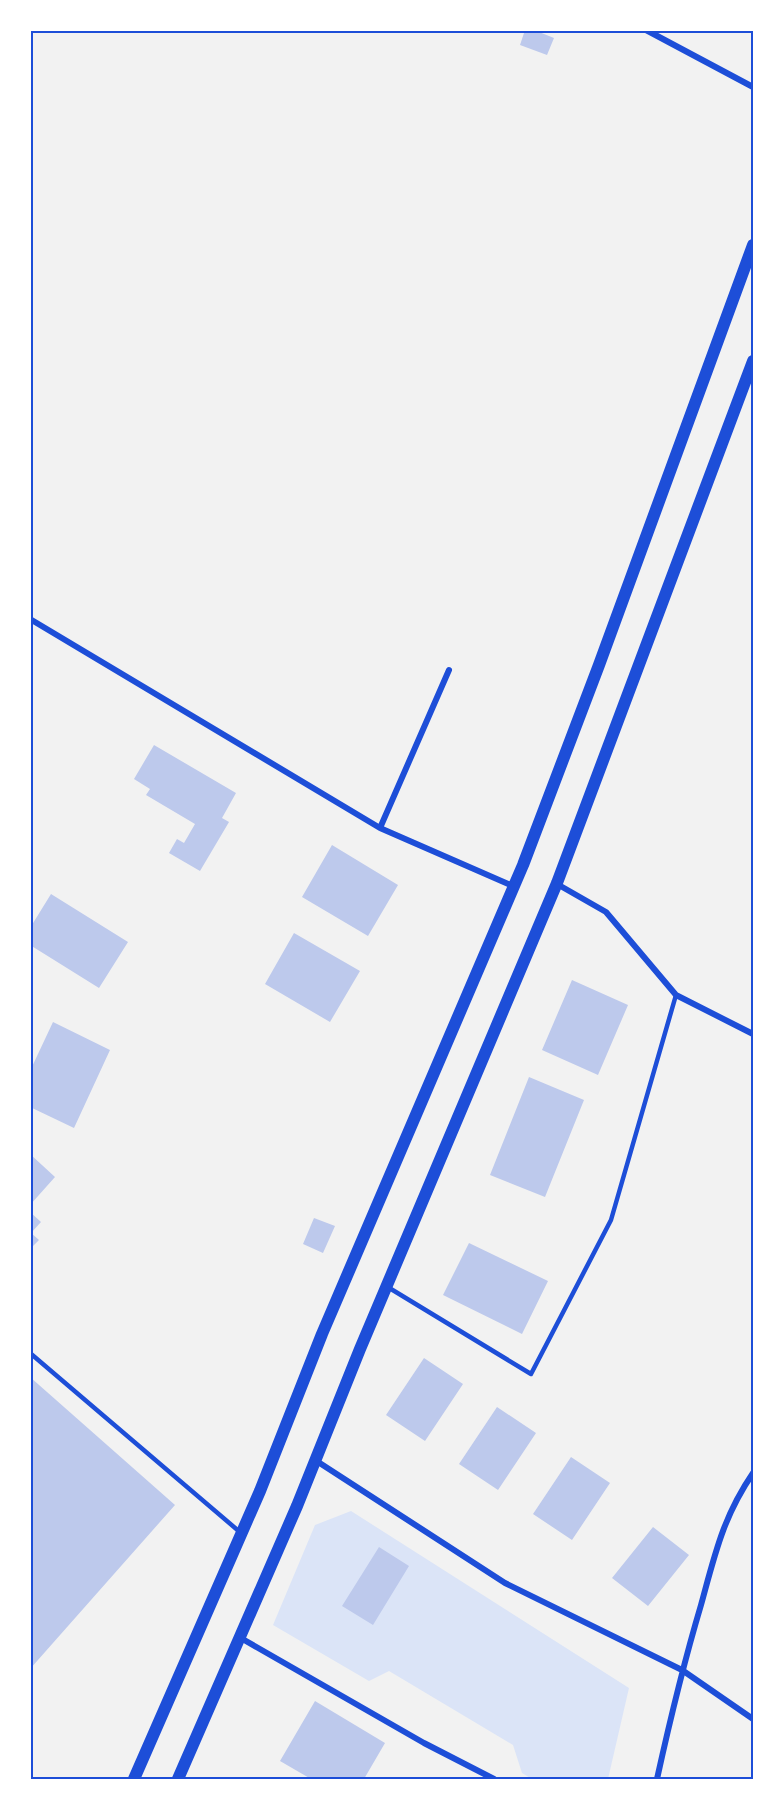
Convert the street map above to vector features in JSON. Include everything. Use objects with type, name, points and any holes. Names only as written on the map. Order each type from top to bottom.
[{"type":"main road","points":[[134,1779],[241,1533],[322,1334],[514,886],[599,665],[753,245]]},
{"type":"main road","points":[[178,1779],[315,1460],[386,1286],[557,883],[753,362]]},
{"type":"street","points":[[646,30],[753,87]]},
{"type":"street","points":[[30,619],[380,828],[514,886]]},
{"type":"street","points":[[380,828],[449,670]]},
{"type":"street","points":[[557,883],[606,912],[676,995],[753,1034]]},
{"type":"street","points":[[315,1460],[505,1583],[682,1670],[753,1719]]},
{"type":"street","points":[[657,1779],[682,1670],[720,1535],[736,1497],[753,1473]]},
{"type":"street","points":[[239,1637],[424,1743],[494,1779]]},
{"type":"lane","points":[[386,1286],[531,1374],[611,1220],[676,995]]},
{"type":"lane","points":[[30,1353],[241,1533]]},
{"type":"shaded area","points":[[351,1511],[629,1688],[608,1779],[532,1779],[522,1773],[513,1745],[389,1671],[369,1681],[273,1625],[315,1525]]},
{"type":"building","points":[[525,30],[534,30],[554,38],[547,55],[520,45]]},
{"type":"building","points":[[154,745],[236,793],[222,818],[229,822],[200,871],[169,853],[177,839],[184,843],[195,824],[146,795],[150,789],[134,779]]},
{"type":"building","points":[[332,845],[398,885],[368,936],[302,897]]},
{"type":"building","points":[[51,894],[128,942],[99,988],[30,945],[30,928]]},
{"type":"building","points":[[294,933],[360,971],[330,1022],[265,984]]},
{"type":"building","points":[[572,980],[628,1005],[598,1075],[542,1050]]},
{"type":"building","points":[[53,1022],[110,1050],[74,1128],[30,1107],[30,1071]]},
{"type":"building","points":[[529,1077],[584,1100],[545,1197],[490,1175]]},
{"type":"building","points":[[30,1154],[55,1177],[30,1205]]},
{"type":"building","points":[[30,1212],[41,1222],[31,1233],[39,1240],[30,1249]]},
{"type":"building","points":[[314,1218],[335,1226],[323,1253],[303,1244]]},
{"type":"building","points":[[469,1243],[548,1281],[522,1334],[443,1295]]},
{"type":"building","points":[[424,1358],[463,1384],[425,1441],[386,1415]]},
{"type":"building","points":[[30,1377],[175,1505],[30,1669]]},
{"type":"building","points":[[497,1407],[536,1433],[498,1490],[459,1464]]},
{"type":"building","points":[[571,1457],[610,1483],[572,1540],[533,1514]]},
{"type":"building","points":[[653,1527],[689,1555],[648,1606],[612,1578]]},
{"type":"building","points":[[379,1547],[409,1566],[373,1625],[342,1606]]},
{"type":"building","points":[[315,1701],[385,1743],[364,1779],[311,1779],[280,1761]]}]
